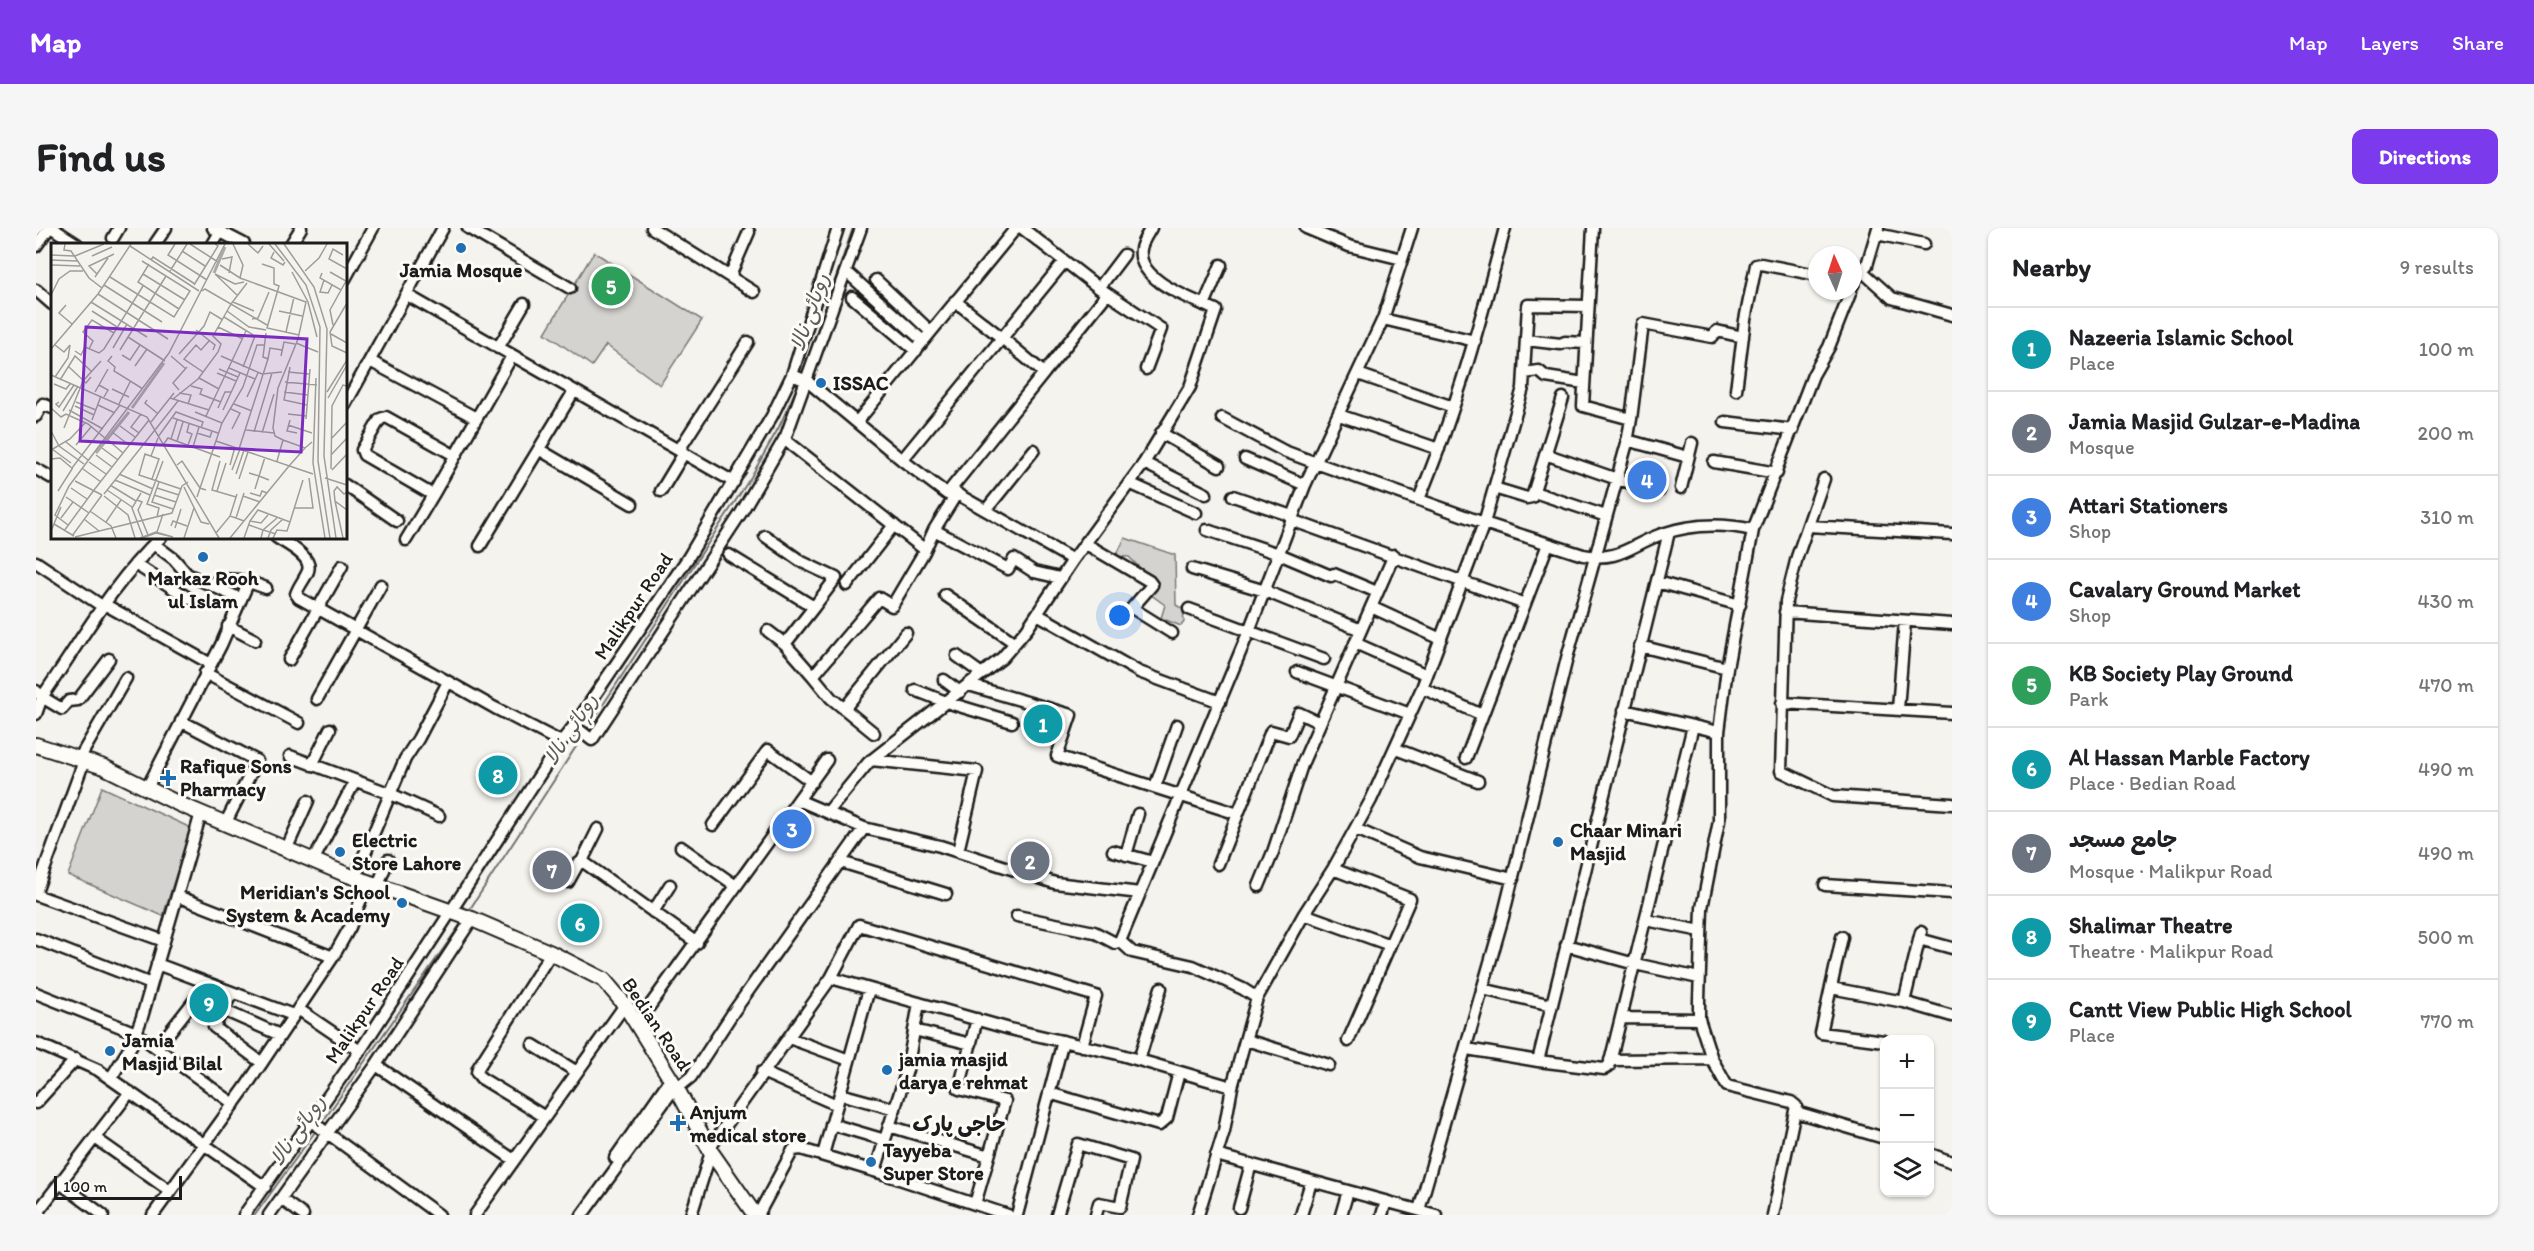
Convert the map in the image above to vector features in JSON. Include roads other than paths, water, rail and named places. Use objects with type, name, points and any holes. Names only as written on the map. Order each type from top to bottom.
[{"type":"main road","name":"Bedian Road","points":[[36,745],[104,767],[225,824],[313,861],[462,915],[551,953],[604,980],[625,1005],[674,1085],[710,1151],[756,1215]]},
{"type":"street","points":[[36,246],[50,228],[75,243]]},
{"type":"street","points":[[157,243],[166,228]]},
{"type":"street","points":[[292,243],[301,228]]},
{"type":"street","points":[[346,277],[373,228]]},
{"type":"street","points":[[346,403],[443,228]]},
{"type":"street","points":[[468,228],[570,288]]},
{"type":"street","points":[[652,228],[754,292]]},
{"type":"street","name":"Malikpur Road","points":[[244,1215],[265,1186],[319,1127],[360,1051],[462,915],[561,742],[576,727],[618,665],[696,564],[734,482],[794,376],[838,228]]},
{"type":"street","points":[[576,727],[592,740],[696,564],[741,513],[784,439],[861,228]]},
{"type":"street","points":[[857,422],[1016,228]]},
{"type":"street","points":[[1022,228],[1103,291],[1161,329],[1146,369]]},
{"type":"street","points":[[828,812],[871,760],[1002,658],[1015,643],[1144,463],[1190,387],[1216,310],[1149,275],[1143,266],[1141,248],[1150,228]]},
{"type":"street","points":[[1306,228],[1349,246],[1402,259]]},
{"type":"street","points":[[1120,941],[1265,591],[1291,518],[1383,319],[1412,228]]},
{"type":"street","points":[[1419,499],[1439,449],[1475,341],[1505,228]]},
{"type":"street","points":[[1583,406],[1593,228]]},
{"type":"street","points":[[217,230],[242,243]]},
{"type":"street","points":[[1924,244],[1877,231],[1870,260],[1862,271],[1892,298],[1952,314]]},
{"type":"street","points":[[730,276],[749,232]]},
{"type":"street","points":[[813,676],[879,598],[892,606],[924,552],[953,491],[1044,374],[1103,291],[1124,255]]},
{"type":"street","points":[[902,460],[1064,262]]},
{"type":"street","points":[[1204,305],[1221,265]]},
{"type":"street","points":[[1736,390],[1756,265],[1808,273]]},
{"type":"street","points":[[850,274],[923,341]]},
{"type":"street","points":[[876,280],[930,331]]},
{"type":"street","points":[[36,290],[51,303]]},
{"type":"street","points":[[407,295],[734,482]]},
{"type":"street","points":[[852,297],[915,351]]},
{"type":"street","points":[[1773,1215],[1796,1106],[1791,1102],[1726,1086],[1712,1059],[1699,1019],[1702,908],[1719,821],[1719,732],[1727,668],[1753,530],[1777,473],[1813,375],[1829,347],[1847,300]]},
{"type":"street","points":[[956,301],[1044,374]]},
{"type":"street","points":[[498,348],[524,304]]},
{"type":"street","points":[[1198,1215],[1224,1131],[1232,1087],[1257,998],[1304,914],[1356,829],[1396,749],[1422,688],[1484,523],[1523,388],[1528,305],[1588,306]]},
{"type":"street","points":[[1383,319],[1475,341]]},
{"type":"street","points":[[1422,1212],[1513,879],[1594,557],[1627,440],[1643,324],[1712,337],[1717,331],[1743,338]]},
{"type":"street","points":[[1526,340],[1561,344],[1565,342],[1586,343]]},
{"type":"street","points":[[661,491],[748,342]]},
{"type":"street","points":[[406,540],[512,356]]},
{"type":"street","points":[[370,362],[476,418]]},
{"type":"street","points":[[1524,373],[1539,371],[1546,377],[1584,383]]},
{"type":"street","points":[[1358,374],[1453,407]]},
{"type":"street","points":[[794,376],[807,381],[902,460],[947,494],[953,491]]},
{"type":"street","points":[[480,546],[574,391]]},
{"type":"street","points":[[1494,488],[1530,499],[1534,492],[1559,397],[1631,419]]},
{"type":"street","points":[[36,416],[43,404],[51,408]]},
{"type":"street","points":[[1339,416],[1439,449]]},
{"type":"street","points":[[433,495],[364,455],[363,447],[380,419],[386,417],[454,455]]},
{"type":"street","points":[[1222,418],[1284,451],[1316,463],[1484,523],[1594,557],[1612,556],[1669,532],[1701,525],[1727,524],[1753,530]]},
{"type":"street","points":[[1725,422],[1793,430]]},
{"type":"street","points":[[1161,433],[1219,465]]},
{"type":"street","points":[[784,439],[924,549]]},
{"type":"street","points":[[1627,440],[1688,458]]},
{"type":"street","points":[[1682,488],[1692,442]]},
{"type":"street","points":[[540,450],[632,504]]},
{"type":"street","points":[[986,510],[1034,450]]},
{"type":"street","points":[[1545,453],[1617,479],[1659,491]]},
{"type":"street","points":[[1245,459],[1305,485]]},
{"type":"street","points":[[1714,462],[1777,473]]},
{"type":"street","points":[[1144,463],[1206,494]]},
{"type":"street","points":[[36,469],[51,477]]},
{"type":"street","points":[[1824,479],[1797,557],[1785,612],[1781,771],[1833,796],[1952,804]]},
{"type":"street","points":[[1129,483],[1197,513]]},
{"type":"street","points":[[346,486],[397,522]]},
{"type":"street","points":[[953,491],[1073,560]]},
{"type":"street","points":[[1534,492],[1606,516]]},
{"type":"street","points":[[1233,496],[1525,604]]},
{"type":"street","points":[[847,585],[894,525]]},
{"type":"street","points":[[1808,526],[1952,534]]},
{"type":"street","points":[[934,530],[1008,569],[1014,559],[1034,572],[1060,579]]},
{"type":"street","points":[[1207,530],[1279,554],[1331,576],[1334,574],[1377,592]]},
{"type":"street","points":[[1538,1061],[1669,532]]},
{"type":"street","points":[[765,536],[802,562],[836,578],[785,644]]},
{"type":"street","points":[[36,714],[39,694],[103,605],[157,540],[187,574],[241,599]]},
{"type":"street","points":[[292,541],[309,565],[296,594],[299,598],[448,682],[561,742]]},
{"type":"street","points":[[1086,544],[1149,580],[1152,585],[1132,608],[1172,633]]},
{"type":"street","points":[[1466,758],[1548,544]]},
{"type":"street","points":[[729,555],[814,607]]},
{"type":"street","points":[[1259,886],[1273,852],[1303,762],[1394,555]]},
{"type":"street","points":[[36,562],[299,723]]},
{"type":"street","points":[[135,564],[190,599]]},
{"type":"street","points":[[289,660],[342,566]]},
{"type":"street","points":[[1192,569],[1265,591],[1361,630]]},
{"type":"street","points":[[210,584],[230,579],[249,581],[266,588]]},
{"type":"street","points":[[147,788],[208,669],[249,581]]},
{"type":"street","points":[[1657,582],[1740,605]]},
{"type":"street","points":[[317,699],[381,585]]},
{"type":"street","points":[[945,595],[1015,643]]},
{"type":"street","points":[[1371,607],[1441,639]]},
{"type":"street","points":[[1189,609],[1324,659]]},
{"type":"street","points":[[1785,612],[1952,624]]},
{"type":"street","points":[[1037,614],[1139,672],[1220,702]]},
{"type":"street","points":[[1898,709],[1905,621]]},
{"type":"street","points":[[228,626],[255,640]]},
{"type":"street","points":[[768,631],[785,644],[831,698],[874,733]]},
{"type":"street","points":[[844,709],[906,633]]},
{"type":"street","points":[[1355,643],[1427,675]]},
{"type":"street","points":[[1641,646],[1727,668]]},
{"type":"street","points":[[957,656],[982,674]]},
{"type":"street","points":[[39,694],[62,709],[69,701],[78,700],[109,659]]},
{"type":"street","points":[[618,665],[631,675]]},
{"type":"street","points":[[1297,672],[1410,714]]},
{"type":"street","points":[[126,678],[81,760],[36,893],[164,941]]},
{"type":"street","points":[[944,680],[964,688],[1071,715],[1057,756],[1238,814]]},
{"type":"street","points":[[153,1215],[234,1104],[333,957],[350,927],[367,881],[391,794],[405,759],[448,682]]},
{"type":"street","points":[[1422,688],[1482,715]]},
{"type":"street","points":[[915,690],[1012,723]]},
{"type":"street","points":[[1782,703],[1952,713]]},
{"type":"street","points":[[1624,710],[1719,732]]},
{"type":"street","points":[[1218,864],[1271,731],[1289,736],[1299,713],[1320,723]]},
{"type":"street","points":[[181,721],[257,761],[225,824]]},
{"type":"street","points":[[1155,787],[1177,725]]},
{"type":"street","points":[[1467,1049],[1538,1061],[1607,1068],[1693,726]]},
{"type":"street","points":[[312,765],[330,729]]},
{"type":"street","points":[[1396,749],[1478,782]]},
{"type":"street","points":[[713,825],[768,750],[812,782]]},
{"type":"street","points":[[290,756],[391,794],[439,816]]},
{"type":"street","points":[[636,1025],[697,944],[827,760]]},
{"type":"street","points":[[871,760],[977,771],[958,851]]},
{"type":"street","points":[[313,861],[355,782]]},
{"type":"street","points":[[798,800],[864,828],[958,851],[1055,883],[1140,893]]},
{"type":"street","points":[[286,850],[308,801]]},
{"type":"street","points":[[111,1078],[132,1044],[136,1033],[201,813]]},
{"type":"street","points":[[1126,855],[1138,814]]},
{"type":"street","points":[[575,1215],[639,1130],[670,1094],[674,1085],[691,1077],[734,1011],[864,828]]},
{"type":"street","points":[[568,882],[582,861],[598,829]]},
{"type":"street","points":[[1356,829],[1420,857],[1513,879]]},
{"type":"street","points":[[681,847],[736,886]]},
{"type":"street","points":[[1113,851],[1153,862]]},
{"type":"street","points":[[367,881],[388,860]]},
{"type":"street","points":[[582,861],[697,944]]},
{"type":"street","points":[[841,862],[946,894]]},
{"type":"street","points":[[1333,869],[1410,899],[1348,1041]]},
{"type":"street","points":[[653,912],[670,885]]},
{"type":"street","points":[[1826,885],[1952,893]]},
{"type":"street","points":[[177,896],[333,957]]},
{"type":"street","points":[[1304,914],[1390,945]]},
{"type":"street","points":[[269,1215],[281,1199],[319,1127],[376,1065],[462,915]]},
{"type":"street","points":[[1017,916],[1094,932],[1115,943],[1120,941]]},
{"type":"street","points":[[1646,920],[1701,931]]},
{"type":"street","points":[[691,1215],[710,1151],[762,1072],[831,978],[859,926],[1096,996],[1082,1046]]},
{"type":"street","points":[[1904,1002],[1920,935],[1952,948]]},
{"type":"street","points":[[1842,938],[1821,1033],[1880,1040]]},
{"type":"street","points":[[36,939],[151,984]]},
{"type":"street","points":[[1120,941],[1132,952],[1193,966],[1257,998]]},
{"type":"street","points":[[1566,945],[1635,964],[1699,978]]},
{"type":"street","points":[[545,1117],[481,1078],[477,1073],[551,953]]},
{"type":"street","points":[[157,964],[232,993],[295,1012],[360,1051]]},
{"type":"street","points":[[831,978],[1232,1087]]},
{"type":"street","points":[[157,1048],[208,983]]},
{"type":"street","points":[[1139,1060],[1161,988]]},
{"type":"street","points":[[1831,988],[1904,1002],[1952,1016]]},
{"type":"street","points":[[823,1155],[869,989]]},
{"type":"street","points":[[1482,989],[1552,1005]]},
{"type":"street","points":[[36,993],[136,1033],[234,1104]]},
{"type":"street","points":[[232,993],[214,1027],[262,1063]]},
{"type":"street","points":[[876,1171],[907,1070],[919,1003]]},
{"type":"street","points":[[475,1215],[625,1005]]},
{"type":"street","points":[[223,1010],[280,1035]]},
{"type":"street","points":[[1621,1018],[1699,1019]]},
{"type":"street","points":[[975,1204],[1005,1101],[959,1089],[977,1019]]},
{"type":"street","points":[[914,1030],[971,1044]]},
{"type":"street","points":[[789,1038],[849,1060]]},
{"type":"street","points":[[1246,1040],[1329,1065]]},
{"type":"street","points":[[1017,1215],[1063,1041]]},
{"type":"street","points":[[36,1043],[76,1059],[111,1078],[265,1186]]},
{"type":"street","points":[[533,1044],[577,1072]]},
{"type":"street","points":[[36,1103],[76,1059]]},
{"type":"street","points":[[1610,1060],[1712,1059]]},
{"type":"street","points":[[376,1065],[514,1160]]},
{"type":"street","points":[[762,1072],[838,1100],[895,1109]]},
{"type":"street","points":[[1049,1094],[1159,1125],[1167,1118],[1179,1072]]},
{"type":"street","points":[[36,1214],[130,1092]]},
{"type":"street","points":[[1796,1112],[1880,1137]]},
{"type":"street","points":[[831,1124],[885,1140]]},
{"type":"street","points":[[889,1126],[989,1156]]},
{"type":"street","points":[[319,1127],[440,1215]]},
{"type":"street","points":[[582,1215],[639,1130]]},
{"type":"street","points":[[95,1138],[170,1191]]},
{"type":"street","points":[[1057,1215],[1078,1144],[1131,1160],[1120,1208],[1099,1203],[1096,1215]]},
{"type":"street","points":[[756,1215],[793,1150],[801,1149],[876,1171],[1008,1215]]},
{"type":"street","points":[[1216,1155],[1436,1215]]},
{"type":"street","points":[[1934,1156],[1952,1162]]},
{"type":"street","points":[[1239,1208],[1251,1164]]},
{"type":"street","points":[[1300,1215],[1311,1182]]},
{"type":"street","points":[[60,1183],[104,1215]]},
{"type":"street","points":[[1341,1215],[1348,1191]]},
{"type":"street","points":[[281,1199],[303,1215]]},
{"type":"street","points":[[1382,1215],[1386,1201]]},
{"type":"waterway","name":"روہائی نالا","points":[[806,364],[853,228]]},
{"type":"waterway","name":"روہائی نالا","points":[[586,731],[751,477],[779,427],[800,381]]},
{"type":"waterway","name":"روہائی نالا","points":[[468,912],[583,736]]},
{"type":"waterway","name":"روہائی نالا","points":[[321,1124],[462,922]]},
{"type":"waterway","name":"روہائی نالا","points":[[255,1215],[317,1129]]},
{"type":"place","name":"Jamia Mosque","points":[[461,248]]},
{"type":"place","name":"KB Society Play Ground","points":[[611,286]]},
{"type":"place","name":"ISSAC","points":[[821,383]]},
{"type":"place","name":"Cavalary Ground Market","points":[[1647,480]]},
{"type":"place","name":"Markaz Rooh ul Islam","points":[[203,557]]},
{"type":"place","name":"Nazeeria Islamic School","points":[[1043,724]]},
{"type":"place","name":"Shalimar Theatre","points":[[498,775]]},
{"type":"place","name":"Rafique Sons Pharmacy","points":[[168,778]]},
{"type":"place","name":"Attari Stationers","points":[[792,829]]},
{"type":"place","name":"Chaar Minari Masjid","points":[[1558,842]]},
{"type":"place","name":"Electric Store Lahore","points":[[340,852]]},
{"type":"place","name":"Jamia Masjid Gulzar-e-Madina","points":[[1030,861]]},
{"type":"place","name":"جامع مسجد","points":[[552,870]]},
{"type":"place","name":"Meridian's School System & Academy","points":[[402,903]]},
{"type":"place","name":"Al Hassan Marble Factory","points":[[580,923]]},
{"type":"place","name":"Cantt View Public High School","points":[[209,1003]]},
{"type":"place","name":"Jamia Masjid Bilal","points":[[110,1051]]},
{"type":"place","name":"jamia masjid darya e rehmat","points":[[887,1070]]},
{"type":"place","name":"Anjum medical store","points":[[678,1123]]},
{"type":"place","name":"Tayyeba Super Store","points":[[871,1162]]},
{"type":"district","name":"حاجی پارک","points":[[959,1123]]}]
